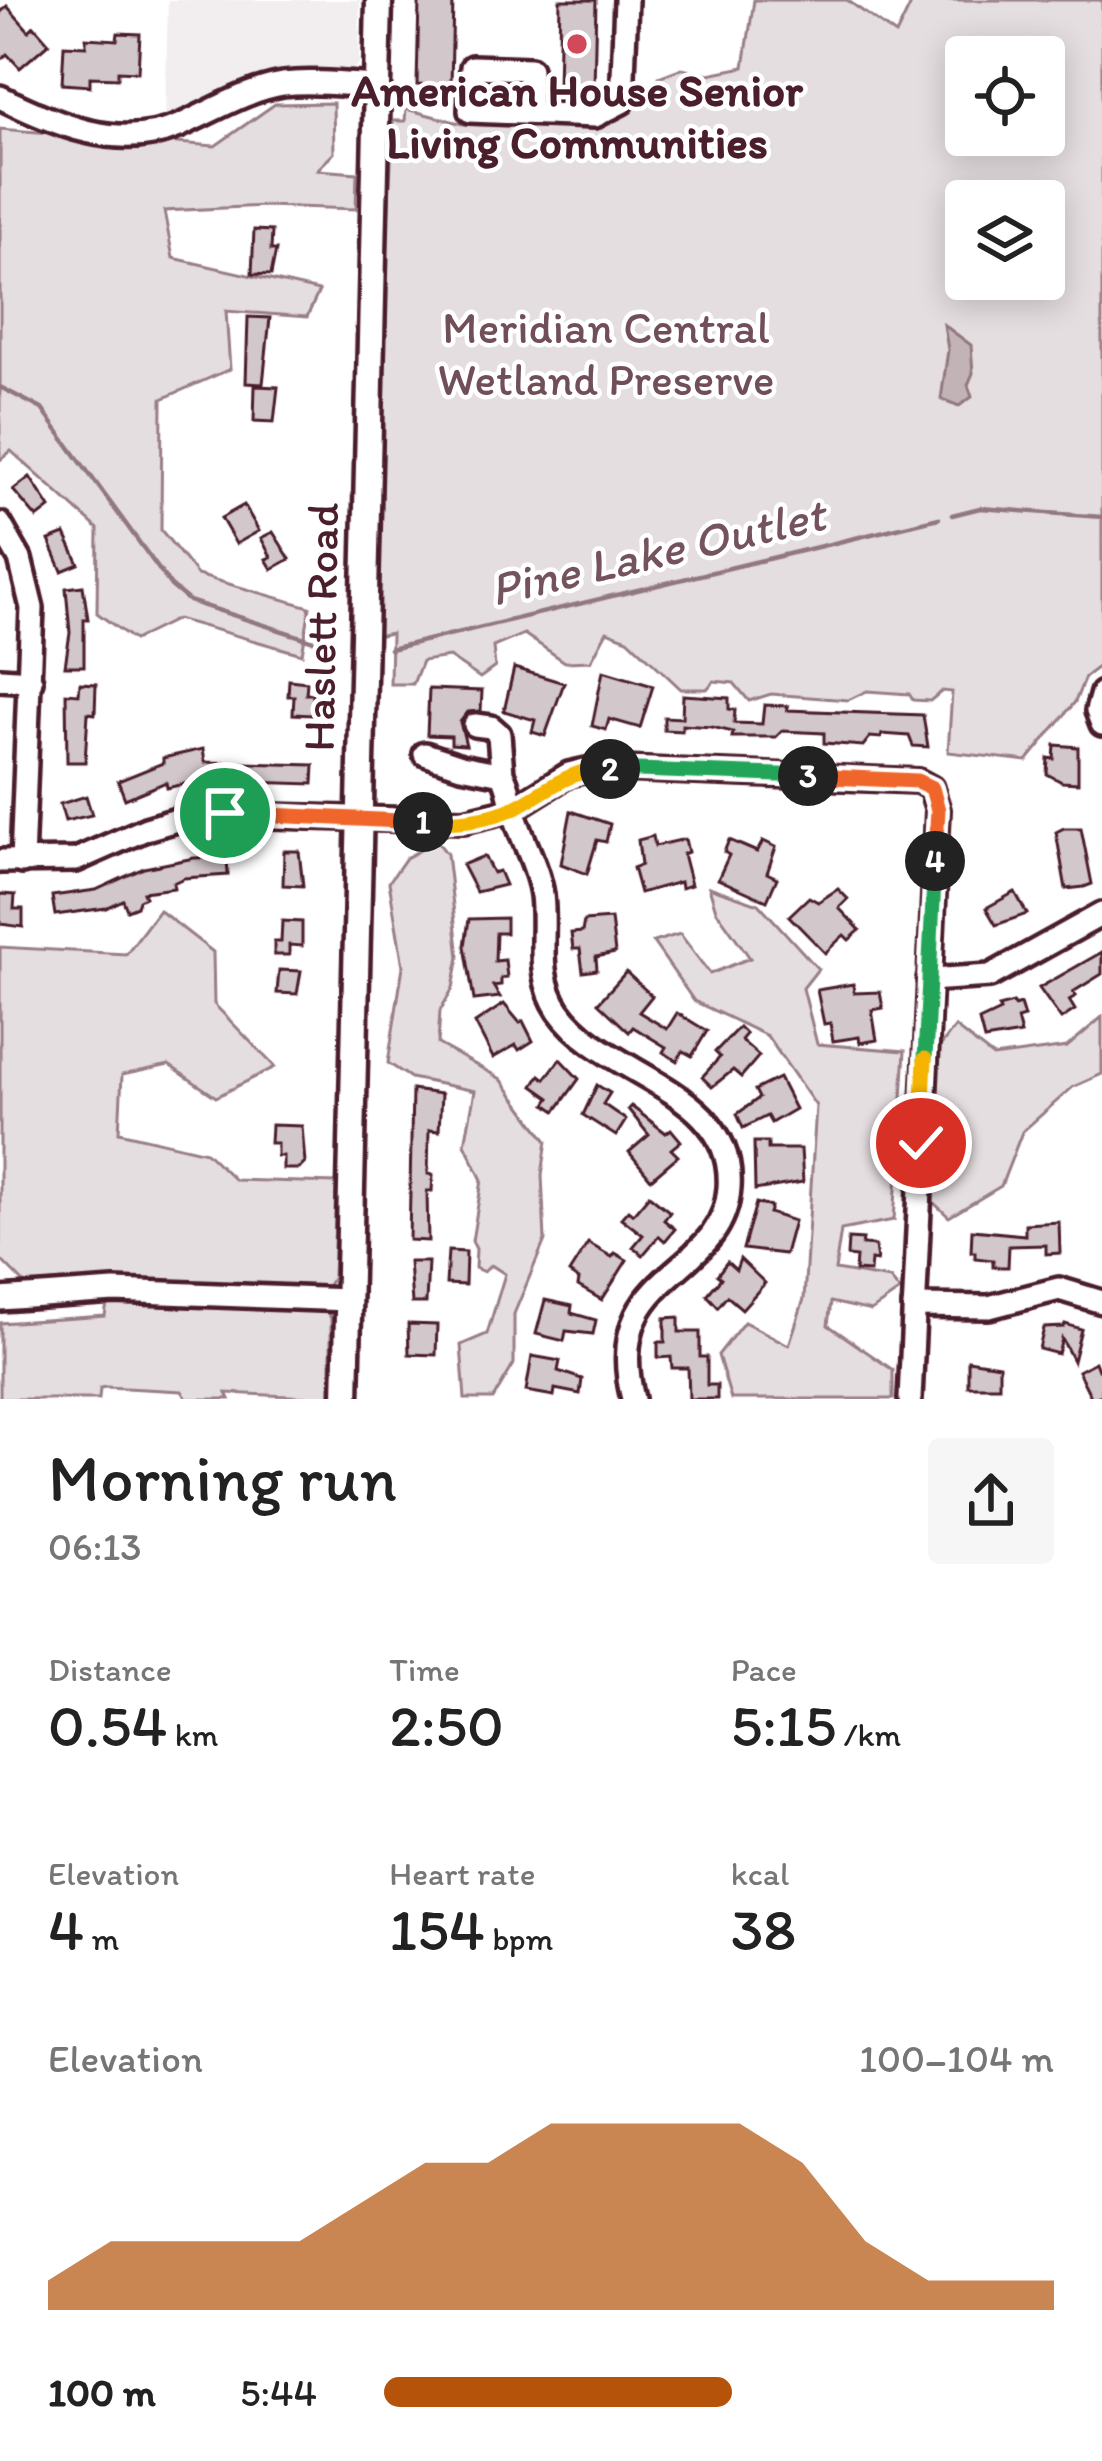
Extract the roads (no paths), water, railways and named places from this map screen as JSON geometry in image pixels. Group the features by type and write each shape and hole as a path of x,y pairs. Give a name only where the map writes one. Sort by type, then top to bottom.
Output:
{"main road":[{"name":"Haslett Road","path":"346,1399 379,0"}],"street":[{"path":"530,113 595,116 622,102 626,0"},
{"path":"0,97 68,128 126,136 172,129 238,98 284,84 377,86"},
{"path":"0,524 29,584 34,633 11,861 76,860 146,829 197,814 449,822 513,809 569,774 596,769 917,781 932,788 938,810 910,1399"},
{"path":"0,679 31,681"},
{"path":"1102,693 1097,711 1102,724"},
{"path":"475,724 499,734 502,774 540,887 542,963 553,1001 580,1034 703,1117 718,1136 729,1169 729,1193 717,1228 654,1288 634,1322 627,1361 633,1399"},
{"path":"425,754 502,774"},
{"path":"929,980 990,976 1102,914"},
{"path":"914,1306 989,1306 1059,1289 1102,1302"},
{"path":"0,1299 114,1291 348,1300"}],"waterway":[{"name":"Pine Lake Outlet","path":"0,387 42,409 171,586 189,601 333,647"},
{"name":"Pine Lake Outlet","path":"952,515 980,508 1102,517"},
{"name":"Pine Lake Outlet","path":"390,649 939,518"}],"place":[{"name":"American House Senior Living Communities","path":"577,44"}],"park label":[{"name":"Meridian Central Wetland Preserve","path":"606,353"}]}
